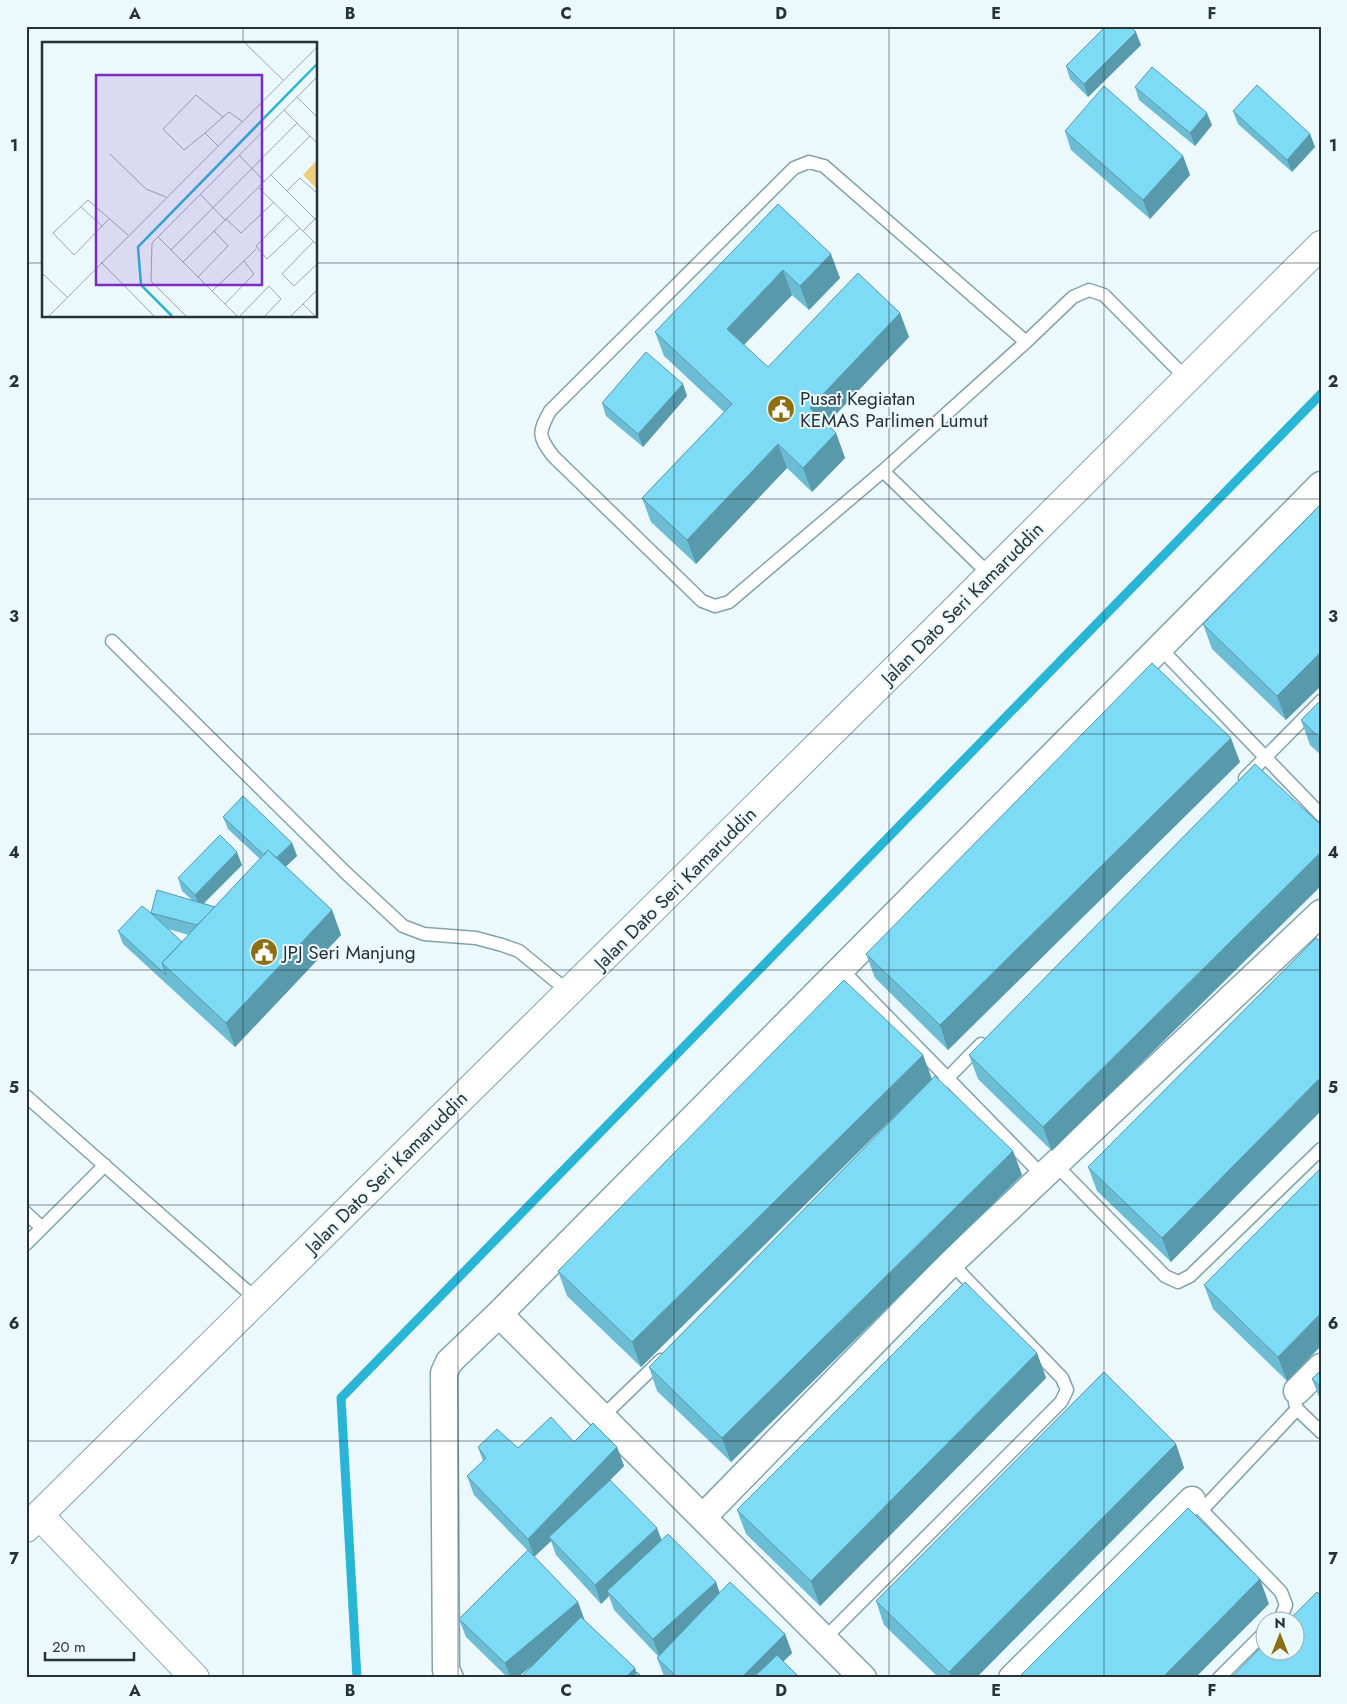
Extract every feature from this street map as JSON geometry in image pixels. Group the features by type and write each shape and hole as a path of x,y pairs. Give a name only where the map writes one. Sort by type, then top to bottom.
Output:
{"street":[{"name":"Jalan Dato Seri Kamaruddin","path":"33,1522 1321,245"},
{"path":"450,1678 446,1670 444,1373 449,1362 499,1314 1321,486"},
{"path":"702,1517 951,1264 1319,917"},
{"path":"499,1314 863,1678"},
{"path":"1297,1400 1321,1367"},
{"path":"1012,1678 1197,1505"},
{"path":"33,1522 195,1678"}],"lane":[{"path":"1026,342 824,166 809,162 794,168 550,411 542,426 542,441 553,456 702,601 715,606 729,602 883,471 1026,342 1073,297 1089,290 1104,295 1186,378"},
{"path":"883,471 990,575"},
{"path":"112,641 339,867 403,926 424,934 476,938 502,944 519,951 569,992"},
{"path":"1160,648 1321,815"},
{"path":"1238,785 1321,702"},
{"path":"841,969 948,1078 1165,1276 1178,1282 1190,1276 1321,1148"},
{"path":"920,1106 989,1036"},
{"path":"26,1096 257,1300"},
{"path":"26,1244 105,1165"},
{"path":"26,1213 42,1228"},
{"path":"824,1639 1062,1402 1067,1390 1062,1378 951,1264"},
{"path":"602,1417 673,1348"},
{"path":"1283,1612 1286,1605 1281,1592 1197,1505 1297,1400 1321,1432"},
{"path":"1219,1678 1254,1643"}],"building":[{"path":"1106,26 1130,26 1136,32 1084,84 1066,66"},
{"path":"1152,67 1207,113 1190,133 1135,87"},
{"path":"1257,85 1310,134 1287,160 1233,111"},
{"path":"1104,86 1183,156 1143,200 1065,131"},
{"name":"Pusat Kegiatan KEMAS Parlimen Lumut","path":"778,204 831,254 800,286 783,270 727,329 768,367 858,273 900,313 810,408 836,433 803,468 778,444 687,540 642,498 732,404 655,332"},
{"path":"646,352 683,384 638,434 602,403"},
{"path":"1321,504 1321,652 1277,696 1203,624"},
{"path":"1152,663 1231,738 940,1025 866,954"},
{"path":"1321,700 1321,739 1301,720"},
{"path":"1255,764 1321,825 1321,852 1043,1127 969,1055"},
{"path":"243,796 292,843 276,858 268,850 264,855 223,817"},
{"path":"220,835 237,852 195,895 178,878"},
{"name":"JPJ Seri Manjung","path":"268,850 332,910 226,1023 162,963"},
{"path":"157,890 215,907 197,925 151,913"},
{"path":"142,906 182,942 162,963 166,975 118,931"},
{"path":"1316,938 1321,942 1321,1077 1162,1238 1088,1167"},
{"path":"844,980 923,1055 632,1342 558,1271"},
{"path":"935,1076 1013,1151 722,1438 649,1367"},
{"path":"1321,1168 1321,1313 1278,1357 1204,1285"},
{"path":"965,1282 1037,1353 811,1581 737,1510"},
{"path":"1321,1370 1321,1387 1312,1379"},
{"path":"1104,1372 1176,1444 949,1672 876,1601"},
{"path":"551,1417 574,1442 593,1423 617,1447 528,1539 467,1476 486,1458 478,1447 497,1429 518,1448"},
{"path":"610,1480 657,1528 595,1585 549,1537"},
{"path":"1188,1508 1260,1579 1162,1678 1018,1678"},
{"path":"668,1534 716,1582 653,1639 607,1591"},
{"path":"528,1550 578,1602 505,1663 459,1619"},
{"path":"730,1582 785,1634 741,1678 678,1678 657,1658"},
{"path":"1317,1592 1321,1596 1321,1678 1231,1678 1254,1654 1254,1662 1304,1662 1304,1612 1297,1612"},
{"path":"581,1617 635,1668 625,1678 520,1678"},
{"path":"777,1655 800,1678 753,1678"},
{"path":"637,1672 643,1678 632,1678"}],"waterway":[{"path":"357,1678 341,1398 1321,394"}],"place":[{"name":"Pusat Kegiatan KEMAS Parlimen Lumut","path":"781,409"},
{"name":"JPJ Seri Manjung","path":"264,952"}]}
